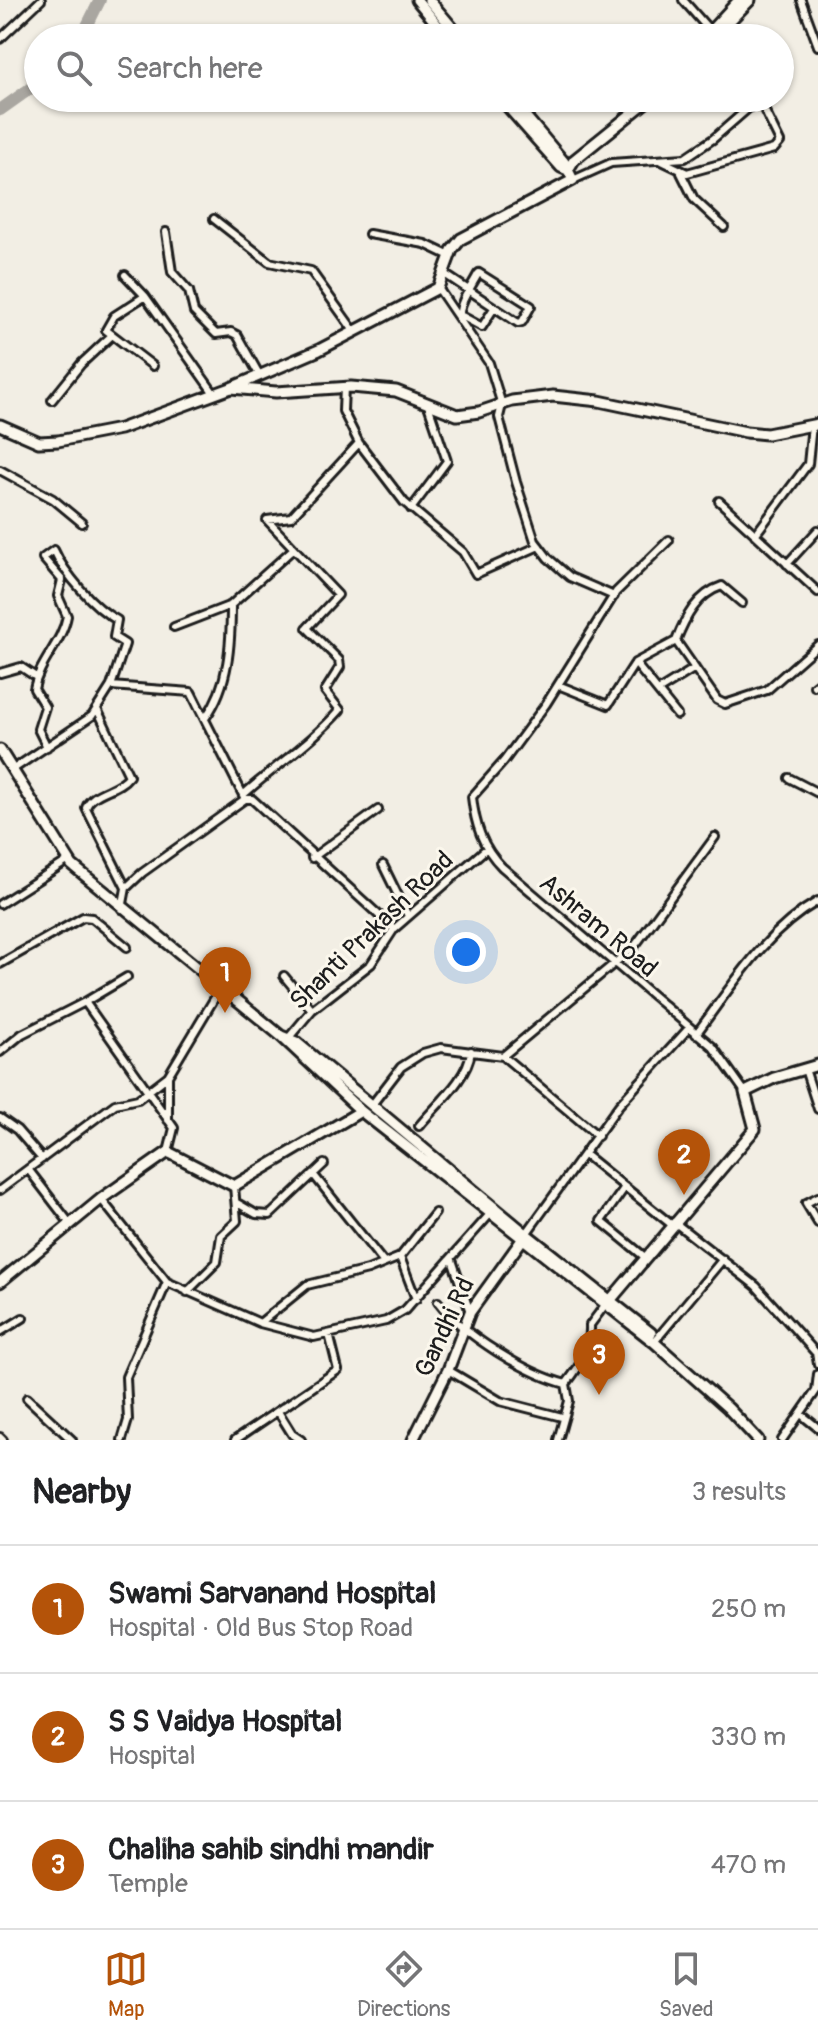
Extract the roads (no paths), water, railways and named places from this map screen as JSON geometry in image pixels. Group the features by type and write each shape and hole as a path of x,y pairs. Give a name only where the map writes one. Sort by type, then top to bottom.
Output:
{"street":[{"path":"0,39 41,0"},
{"path":"417,0 437,24"},
{"path":"429,0 449,24"},
{"path":"683,0 702,24"},
{"path":"801,0 818,46"},
{"path":"723,24 745,1"},
{"path":"809,26 818,22"},
{"path":"512,112 561,167 568,170"},
{"path":"521,112 573,180"},
{"path":"568,170 574,160 634,112"},
{"path":"0,425 39,442 68,440 153,418 260,376 438,288 450,256 461,239 476,229 611,163 661,161 693,154 742,112"},
{"path":"681,173 778,146 779,134 767,112"},
{"path":"661,161 681,173 694,199 724,227"},
{"path":"214,219 269,262 311,271 354,331"},
{"path":"166,232 169,265 189,291 194,312 216,334 231,332 237,335 260,376"},
{"path":"369,234 425,244 450,256"},
{"path":"443,273 468,293 494,308 520,323 531,306 481,273 468,293 460,306 460,315 479,327 483,326 494,308"},
{"path":"125,275 145,296 213,392"},
{"path":"438,288 484,352 502,405 499,417 516,482 539,546 570,577 614,596"},
{"path":"145,296 110,321 106,330 153,366"},
{"path":"52,400 81,364 111,336"},
{"path":"231,388 276,392 344,387 396,391 457,415 530,397 553,396 599,401 746,432 767,434 815,425 808,464 755,535"},
{"path":"344,387 343,411 359,443 411,509 463,552 478,575 539,546"},
{"path":"411,509 447,461 428,405"},
{"path":"126,888 154,863 244,797 276,765 293,757 340,710 325,691 340,667 339,660 307,628 338,595 292,550 270,525 269,518 282,521 291,517 359,443"},
{"path":"0,470 53,499 82,523"},
{"path":"719,501 818,592"},
{"path":"787,564 818,530"},
{"path":"487,848 475,821 472,797 504,761 558,685 614,596 669,540"},
{"path":"12,770 72,731 97,709 111,686 125,644 114,637 117,620 106,614 86,590 67,576 54,550 43,558 62,580 58,596 67,616 62,633 36,677 34,689 45,707 38,729 47,747"},
{"path":"174,627 231,605 292,550"},
{"path":"558,685 608,705 635,663 676,641 689,609 715,588 722,586 742,603"},
{"path":"206,717 221,697 231,640 231,605"},
{"path":"676,641 717,700 725,704 767,690 818,645"},
{"path":"635,663 677,715"},
{"path":"0,673 21,667 36,677"},
{"path":"658,691 695,668"},
{"path":"111,686 191,692 244,797 257,801 312,858 394,929"},
{"path":"97,709 129,776 122,785 91,799 86,808 126,888 122,909"},
{"path":"0,751 69,860 122,909 524,1237"},
{"path":"789,778 818,793"},
{"path":"312,858 378,810"},
{"path":"503,1056 634,947 715,837"},
{"name":"Shanti Prakash Road","path":"285,1039 312,1010 371,964 394,929 487,848"},
{"name":"Ashram Road","path":"487,848 511,876 612,963 671,1008 689,1028 713,1047 745,1092"},
{"path":"0,904 69,860"},
{"path":"383,865 408,916"},
{"path":"696,1034 767,942 793,917 818,901"},
{"path":"0,964 83,917 92,918 127,947"},
{"path":"284,976 312,1010"},
{"path":"0,1050 22,1034 127,977"},
{"path":"0,1190 115,1104 138,1099 168,1076 220,989"},
{"path":"0,1282 101,1199 168,1152 174,1128 85,1002"},
{"path":"524,1237 619,1105 689,1028"},
{"path":"234,1186 366,1108 401,1067 423,1053 441,1048 503,1056 598,1136"},
{"path":"419,1126 454,1084 470,1060 471,1051"},
{"path":"558,1440 569,1401 566,1384 585,1359 591,1343 590,1325 755,1129 745,1092 774,1078 818,1065"},
{"path":"805,1069 818,1109"},
{"path":"168,1076 168,1120"},
{"path":"366,1108 656,1340 761,1440"},
{"path":"0,1118 17,1130 42,1159"},
{"path":"168,1152 234,1186"},
{"path":"584,1154 723,1259 791,1322 816,1353 818,1364"},
{"path":"237,1203 256,1214 270,1215 324,1164"},
{"path":"28,1169 71,1225"},
{"path":"313,1174 384,1263"},
{"path":"187,1292 217,1262 221,1236 237,1221 234,1186"},
{"path":"625,1187 601,1223 646,1258"},
{"path":"818,1197 806,1203 818,1223"},
{"path":"101,1199 167,1282 260,1323 304,1336 329,1334 386,1321 416,1299 491,1213"},
{"path":"260,1323 307,1285 400,1257 435,1213"},
{"name":"Gandhi Rd","path":"413,1440 448,1370 470,1312 524,1237"},
{"path":"400,1257 416,1299"},
{"path":"656,1340 723,1259"},
{"path":"452,1260 470,1312"},
{"path":"123,1440 128,1420 126,1377 167,1282"},
{"path":"438,1302 463,1327 542,1378 566,1384"},
{"path":"0,1332 23,1318"},
{"path":"235,1440 279,1413 338,1370 329,1334"},
{"path":"448,1370 500,1401 562,1417"},
{"path":"782,1440 816,1391 818,1374"},
{"path":"27,1398 72,1440"},
{"path":"279,1413 290,1437 301,1440"},
{"path":"802,1415 818,1428"}],"waterway":[{"path":"88,24 100,0"},
{"path":"0,110 24,93"}],"place":[{"name":"Swami Sarvanand Hospital","path":"225,1013"},
{"name":"S S Vaidya Hospital","path":"684,1195"},
{"name":"Chaliha sahib sindhi mandir","path":"599,1395"}]}
